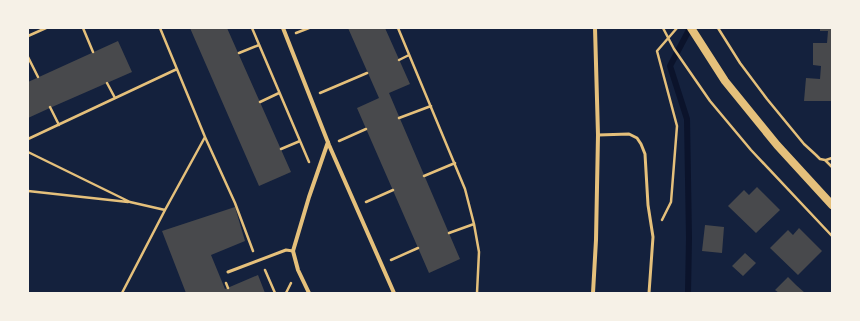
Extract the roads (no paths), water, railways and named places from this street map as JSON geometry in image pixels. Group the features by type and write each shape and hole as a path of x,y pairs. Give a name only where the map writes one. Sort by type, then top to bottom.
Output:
{"main road":[{"path":"691,28 725,81 777,145 831,201"}],"street":[{"path":"283,28 329,143 394,293"},
{"path":"593,293 596,240 598,135 595,28"},
{"path":"309,293 298,270 293,251 315,178 329,143"}],"lane":[{"path":"598,135 629,134 637,138 641,144 644,154 648,205 653,237 650,293"},
{"path":"228,272 286,250 293,251"}],"waterway":[{"path":"688,293 689,238 687,119 670,66 690,28"}]}
